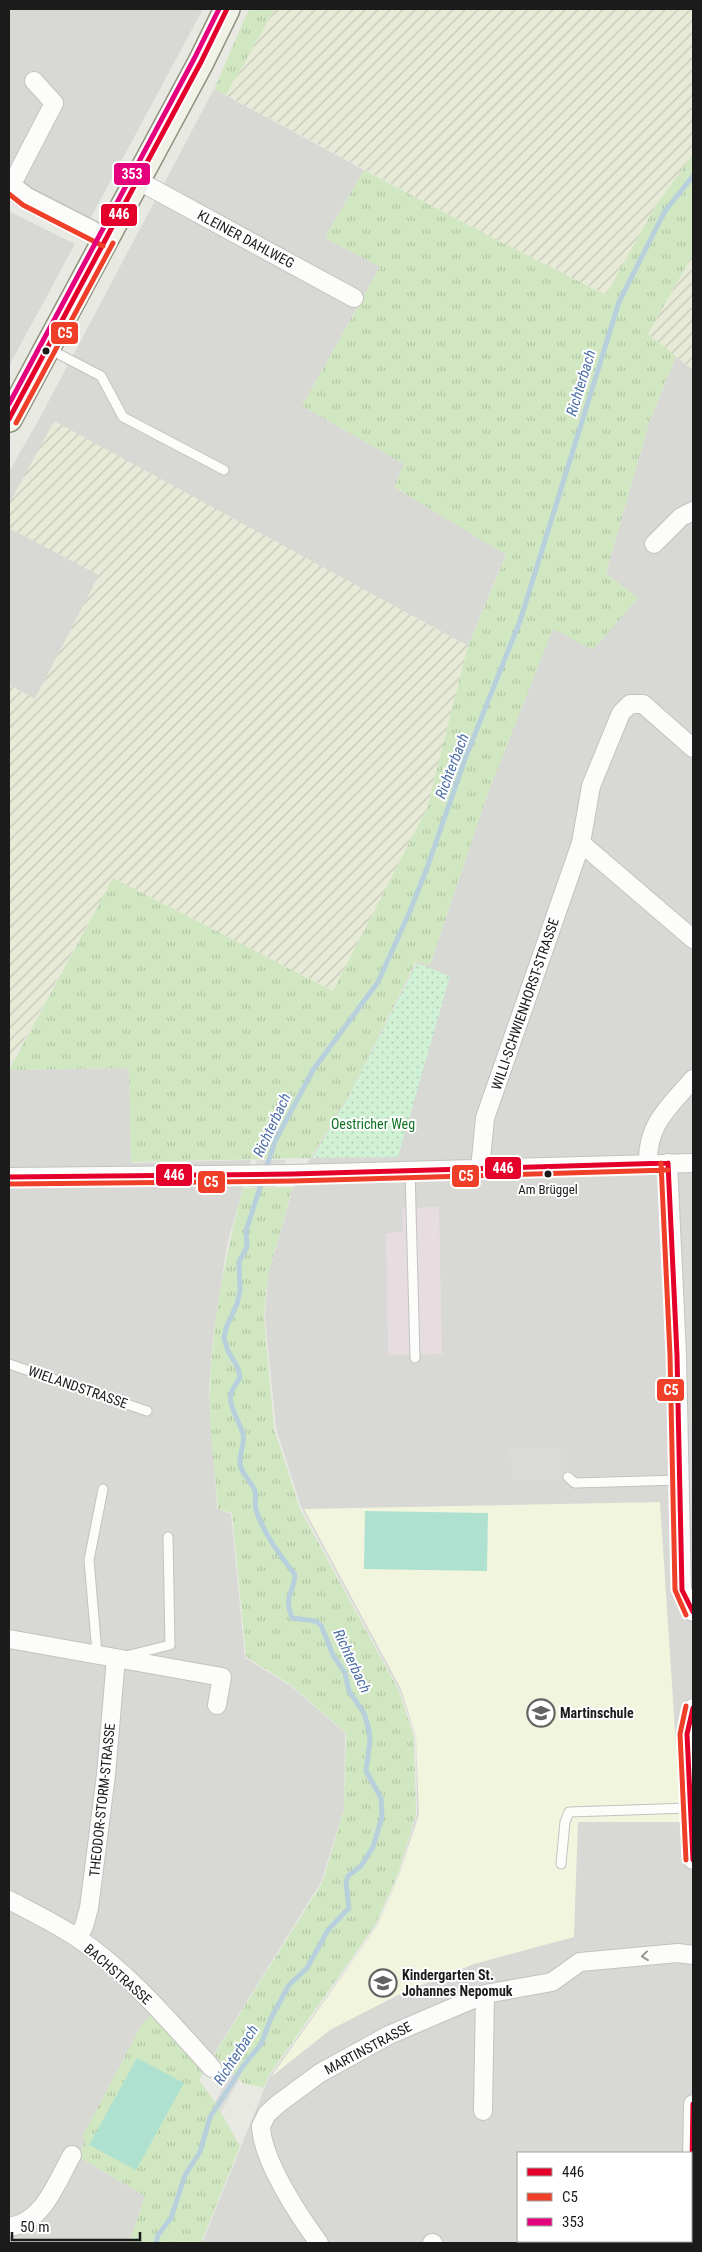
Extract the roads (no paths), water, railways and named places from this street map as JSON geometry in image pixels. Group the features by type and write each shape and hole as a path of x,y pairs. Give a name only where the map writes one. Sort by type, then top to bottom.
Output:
{"main road":[{"path":"9,419 227,9"}],"street":[{"path":"34,81 54,103 10,186 26,198 106,239"},
{"name":"KLEINER DAHLWEG","path":"137,180 354,298"},
{"path":"654,544 680,517 693,511"},
{"name":"WILLI-SCHWIENHORST-STRASSE","path":"480,1169 485,1118 581,843 591,786 621,713 630,704 643,704 693,748"},
{"path":"581,843 693,939"},
{"path":"648,1163 649,1142 658,1120 693,1079"},
{"path":"668,1162 684,1486 682,1590 693,1612"},
{"path":"9,1177 252,1174 480,1169 668,1162 693,1163"},
{"path":"9,1639 97,1653 222,1677 217,1705"},
{"name":"THEODOR-STORM-STRASSE","path":"78,1938 84,1926 89,1908 106,1776 116,1658"},
{"path":"693,1710 687,1734 693,1858"},
{"name":"BACHSTRASSE","path":"9,1900 78,1938 150,2001 212,2068"},
{"name":"MARTINSTRASSE","path":"319,2243 304,2221 267,2155 261,2134 263,2120 278,2104 320,2073 389,2035 485,1994 552,1982 580,1962 678,1953 693,1955"},
{"path":"482,2111 485,1994"},
{"path":"692,2152 693,2104"},
{"path":"11,2232 41,2210 72,2155"}],"lane":[{"path":"47,348 101,376 123,417 224,470"},
{"path":"410,1170 415,1358"},
{"name":"WIELANDSTRASSE","path":"9,1364 147,1411"},
{"path":"568,1477 575,1483 684,1486"},
{"path":"97,1653 89,1560 103,1489"},
{"path":"116,1658 170,1645 168,1537"},
{"path":"561,1864 565,1822 569,1812 690,1808"}],"waterway":[{"name":"Richterbach","path":"156,2243 158,2235 171,2218 185,2175 200,2152 210,2117 243,2066 261,2044 271,2018 289,1985 307,1968 328,1930 349,1908 346,1883 348,1876 361,1866 373,1847 382,1817 381,1798 366,1771 370,1740 364,1713 349,1691 345,1673 333,1655 321,1625 315,1621 292,1618 289,1599 295,1575 263,1527 256,1510 255,1491 240,1464 243,1434 231,1404 231,1394 240,1377 238,1368 228,1351 224,1339 226,1328 237,1304 240,1291 239,1262 247,1247 246,1231 275,1141 313,1070 378,982 410,911 465,759 520,621 619,302 665,211 693,176"}],"place":[{"name":"Am Brüggel","path":"548,1174"},
{"name":"Martinschule","path":"541,1713"},
{"name":"Kindergarten St. Johannes Nepomuk","path":"383,1983"}],"park label":[{"name":"Oestricher Weg","path":"373,1124"}]}
